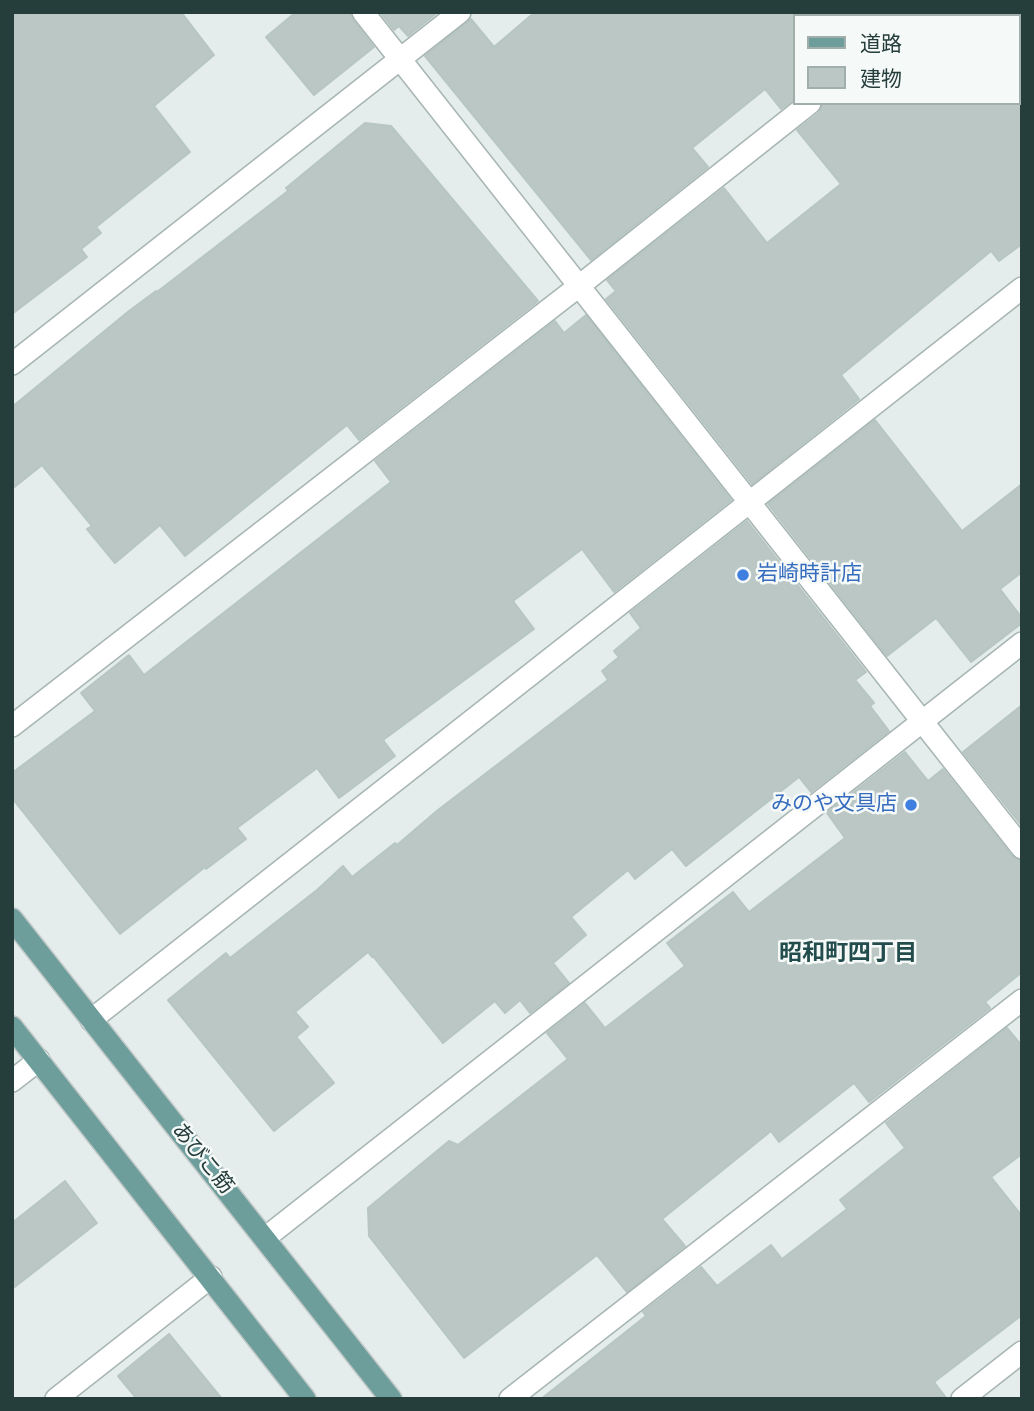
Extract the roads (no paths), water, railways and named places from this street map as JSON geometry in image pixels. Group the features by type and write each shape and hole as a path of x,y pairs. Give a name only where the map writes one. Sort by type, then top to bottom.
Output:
{"main road":[{"name":"あびこ筋","path":"12,919 391,1399"},
{"path":"12,1027 306,1399"}],"street":[{"path":"363,12 1022,848"},
{"path":"12,364 460,12"},
{"path":"12,726 807,105"},
{"path":"91,1020 1022,288"},
{"path":"265,1238 1022,643"},
{"path":"510,1399 1022,1000"},
{"path":"12,1081 39,1060"},
{"path":"56,1399 211,1277"},
{"path":"962,1399 1022,1352"}],"place":[{"name":"岩崎時計店","path":"743,575"},
{"name":"みのや文具店","path":"911,805"}],"district":[{"name":"昭和町四丁目","path":"848,954"}]}
